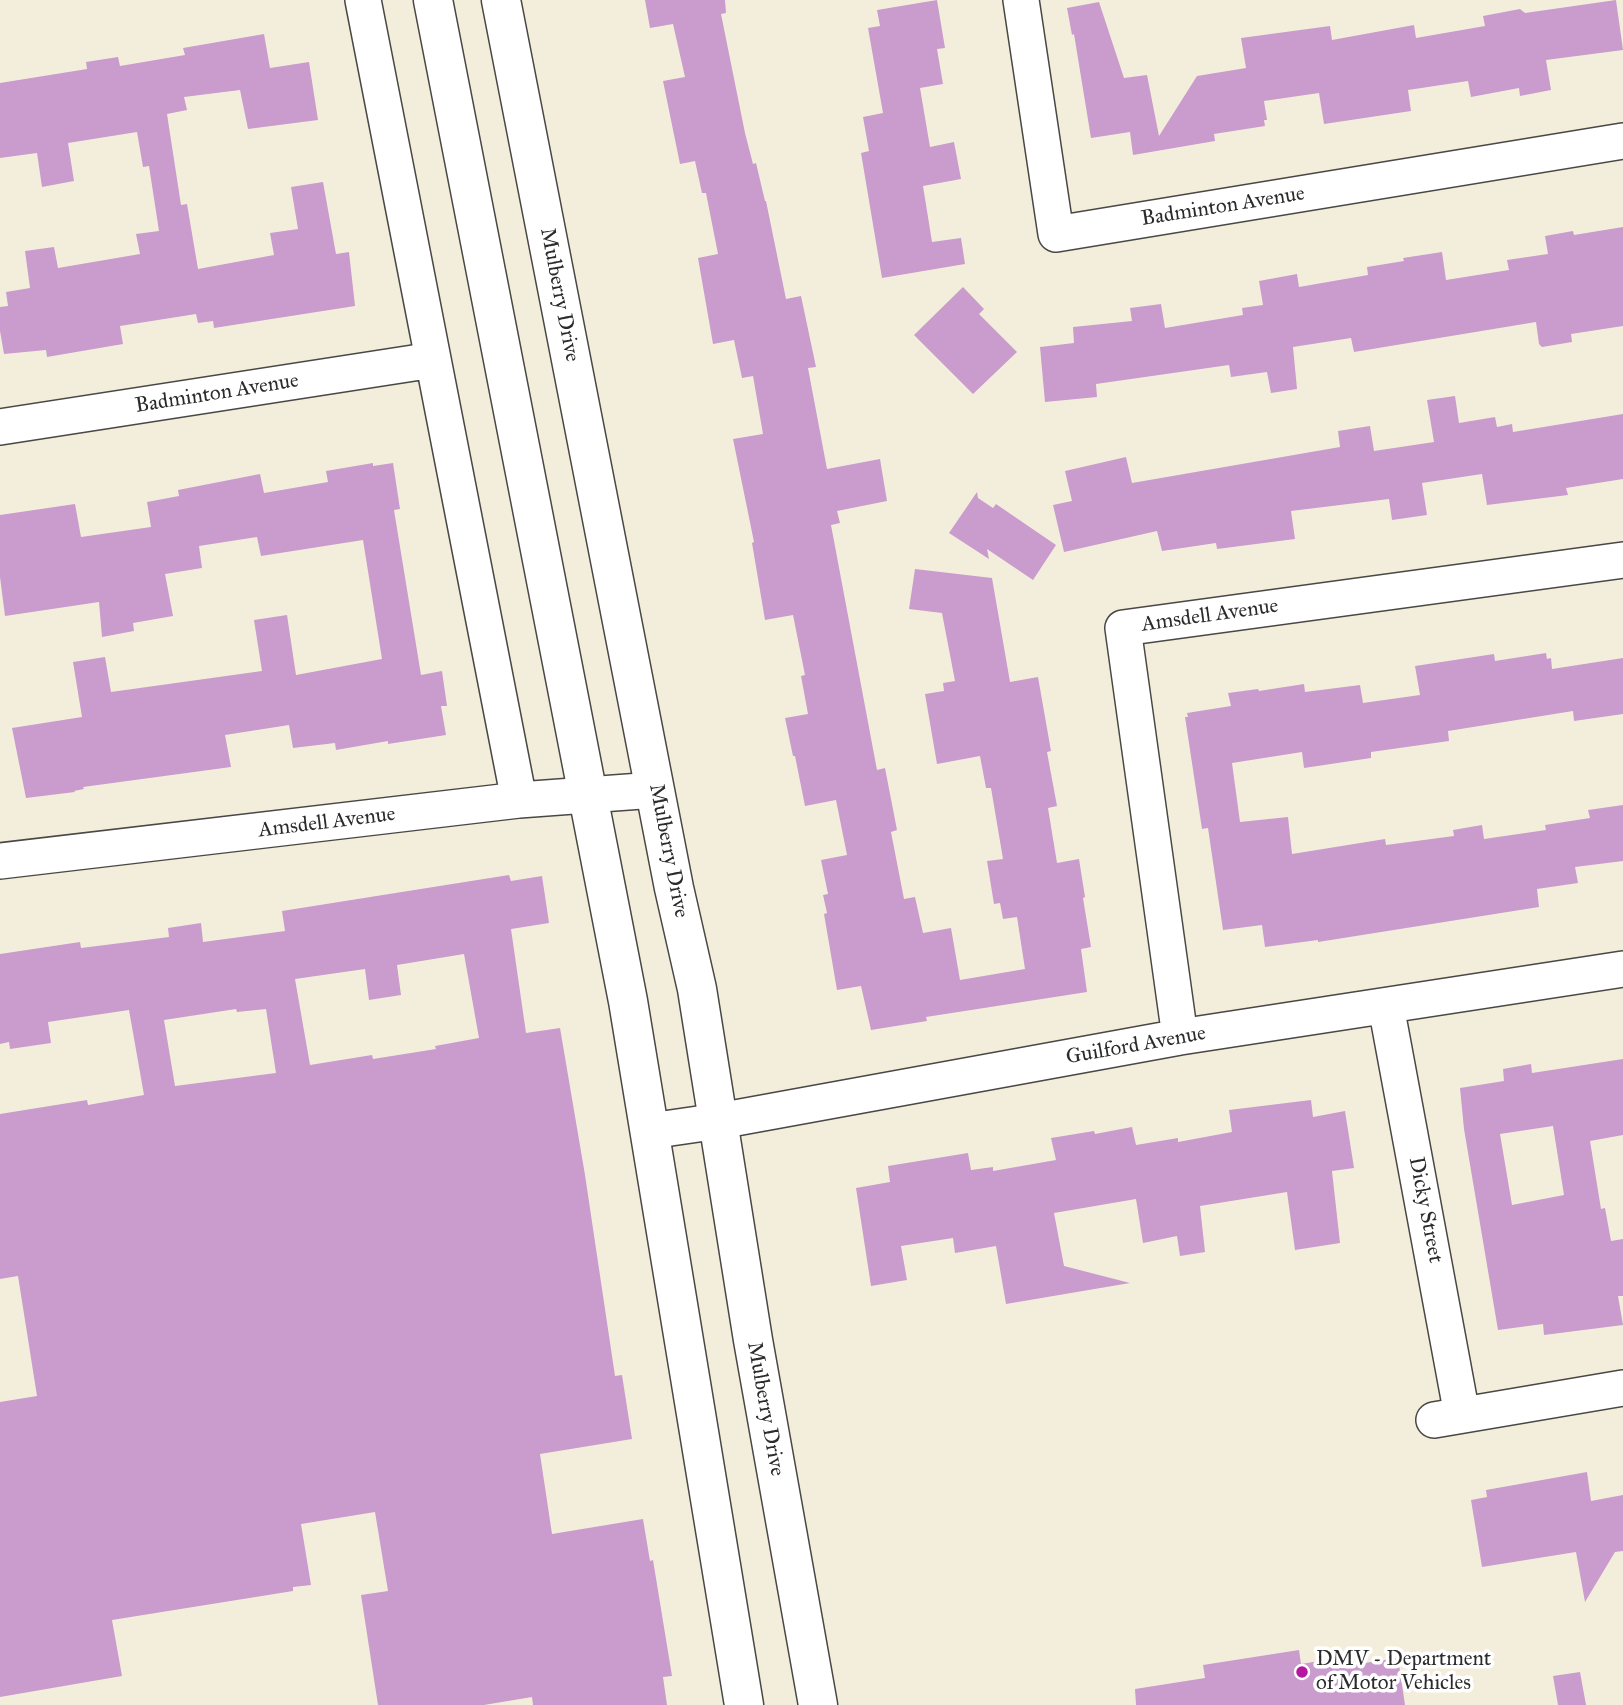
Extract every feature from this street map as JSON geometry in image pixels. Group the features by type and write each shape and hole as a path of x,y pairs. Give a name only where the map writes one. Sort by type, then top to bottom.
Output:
{"main road":[{"path":"433,0 628,1001 744,1705"},
{"name":"Mulberry Drive","path":"501,0 655,790 697,989 753,1340 818,1705"}],"street":[{"path":"363,0 519,800"},
{"name":"Badminton Avenue","path":"1021,0 1056,234 1623,141"},
{"name":"Badminton Avenue","path":"0,427 433,360"},
{"name":"Amsdell Avenue","path":"1180,1037 1123,628 1623,559"},
{"name":"Amsdell Avenue","path":"0,861 519,800 655,790"},
{"name":"Guilford Avenue","path":"650,1131 719,1121 1180,1037 1623,969"},
{"name":"Dicky Street","path":"1386,1006 1448,1417 1623,1388"}],"building":[{"path":"645,0 725,0 726,13 721,14 745,133 766,201 786,299 801,296 816,367 808,368 827,469 880,459 887,501 837,511 840,523 831,525 877,770 885,768 897,830 891,832 904,899 915,897 923,933 951,928 960,980 1025,969 1017,917 1003,919 1000,903 994,904 987,861 1003,859 991,788 986,788 980,756 937,764 925,694 944,691 943,683 955,681 942,613 909,609 915,569 992,578 1010,682 1038,677 1057,806 1048,808 1057,863 1079,859 1085,897 1083,898 1091,947 1081,949 1087,992 926,1017 927,1021 871,1030 861,986 837,990 824,914 827,913 823,895 828,894 821,860 847,855 836,800 805,806 793,756 785,718 808,714 801,676 805,675 793,615 765,620 752,543 754,542 733,439 763,434 753,376 742,378 734,340 713,344 698,258 718,254 706,193 702,193 695,161 680,164 663,81 685,77 673,24 650,28"},
{"path":"937,0 945,48 937,49 943,84 920,88 930,147 954,142 961,179 923,186 932,242 961,238 965,264 882,278 861,153 869,151 863,117 883,113 868,28 880,26 877,10"},
{"path":"1616,0 1623,50 1546,60 1551,90 1520,96 1519,88 1471,97 1468,81 1408,90 1411,111 1324,124 1319,93 1264,101 1267,120 1264,120 1265,126 1214,134 1215,141 1133,155 1130,132 1091,138 1074,34 1072,35 1067,8 1099,2 1124,78 1147,75 1159,136 1197,76 1246,68 1241,38 1330,26 1332,40 1414,25 1416,38 1485,26 1483,16 1520,9 1525,13"},
{"path":"264,34 270,68 309,62 318,120 248,129 240,90 184,97 187,110 167,114 181,205 187,204 198,269 274,255 270,233 298,229 291,187 323,182 336,254 349,252 355,306 214,328 213,321 198,323 196,314 120,326 123,344 47,357 46,350 4,354 0,307 8,306 6,292 30,288 25,251 54,247 58,268 140,254 136,234 159,231 149,166 143,167 137,132 68,143 74,181 42,187 37,153 0,158 0,83 87,69 86,62 118,57 120,66 185,55 183,48"},
{"path":"1623,227 1623,326 1571,334 1572,342 1542,347 1539,344 1536,322 1354,352 1351,338 1293,347 1297,389 1271,393 1267,372 1231,377 1229,365 1096,384 1097,397 1045,402 1040,347 1074,343 1073,327 1132,321 1130,308 1161,304 1165,328 1243,315 1242,308 1263,305 1259,281 1297,274 1299,287 1368,275 1367,267 1442,252 1446,280 1509,270 1507,260 1548,254 1545,236 1573,231 1574,235"},
{"path":"963,287 984,309 979,314 1017,352 973,394 914,335"},
{"path":"1455,396 1459,423 1495,417 1497,427 1512,424 1513,432 1623,414 1623,479 1566,488 1568,495 1487,505 1482,474 1422,483 1427,515 1392,520 1389,499 1291,511 1295,539 1217,549 1216,543 1162,551 1157,531 1064,552 1053,505 1072,501 1065,471 1126,457 1132,483 1340,447 1338,431 1370,426 1374,451 1434,442 1427,400"},
{"path":"373,463 373,466 393,463 400,509 394,510 421,675 442,671 447,706 441,706 446,735 336,750 335,743 293,748 289,725 225,735 231,767 83,787 84,789 75,792 26,798 12,728 82,717 73,662 105,657 111,692 262,671 254,620 287,615 296,675 382,659 363,540 261,556 257,537 199,546 202,568 165,574 173,616 133,623 134,631 102,637 99,602 5,616 0,577 0,515 75,504 81,537 151,527 147,502 179,496 178,490 260,474 264,493 328,482 326,471"},
{"path":"977,492 978,498 993,508 996,504 1056,545 1033,580 987,549 989,559 949,533"},
{"path":"1546,653 1547,659 1551,658 1552,669 1623,658 1623,714 1574,721 1573,711 1448,731 1449,741 1371,752 1371,758 1304,768 1302,752 1232,763 1240,822 1288,817 1292,854 1385,839 1386,845 1454,836 1453,830 1482,825 1484,839 1546,830 1545,825 1590,818 1588,810 1623,805 1623,861 1575,867 1578,883 1537,889 1539,907 1318,942 1265,947 1262,925 1223,930 1208,828 1202,829 1185,717 1188,717 1187,713 1231,706 1228,693 1304,684 1305,692 1360,685 1363,703 1420,695 1415,666 1494,654 1495,661"},
{"path":"509,875 511,881 542,876 549,923 511,929 526,1033 560,1028 615,1376 622,1375 632,1439 540,1454 552,1534 643,1519 650,1561 653,1560 672,1676 663,1677 667,1705 533,1705 532,1697 484,1705 378,1705 361,1595 388,1591 375,1512 301,1524 311,1585 293,1587 293,1591 112,1620 122,1676 0,1697 0,1402 37,1396 18,1276 0,1279 0,1114 87,1100 88,1105 144,1095 129,1010 48,1022 51,1043 10,1049 9,1042 0,1044 0,954 80,942 81,948 169,937 168,928 201,923 203,942 285,931 282,911","holes":["464,954 479,1038 435,1046 436,1049 373,1059 372,1055 310,1065 295,979 365,969 369,1000 401,995 397,965","236,1009 237,1012 266,1009 276,1073 175,1086 164,1020"]},
{"path":"1623,1059 1623,1135 1590,1141 1601,1209 1605,1208 1611,1241 1623,1239 1623,1296 1618,1296 1623,1325 1544,1335 1543,1324 1498,1330 1464,1129 1460,1088 1504,1081 1503,1069 1531,1064 1532,1073","holes":["1553,1126 1564,1195 1512,1205 1500,1134"]},
{"path":"1311,1100 1313,1117 1345,1111 1354,1168 1332,1171 1340,1243 1295,1250 1287,1192 1200,1206 1205,1252 1180,1256 1177,1236 1143,1243 1136,1199 1054,1213 1064,1266 1130,1283 1006,1304 996,1246 955,1253 953,1238 901,1246 907,1280 871,1286 856,1188 890,1182 888,1166 968,1153 971,1170 993,1167 993,1171 1056,1160 1051,1138 1132,1127 1136,1145 1178,1138 1178,1142 1232,1132 1229,1110"},
{"path":"1587,1472 1591,1501 1623,1495 1623,1551 1615,1552 1585,1602 1576,1552 1482,1567 1471,1500 1487,1497 1486,1490"},
{"name":"DMV - Department of Motor Vehicles","path":"1299,1650 1301,1664 1350,1656 1351,1665 1398,1658 1405,1705 1136,1705 1135,1689 1205,1678 1203,1665"},
{"path":"1580,1672 1586,1705 1558,1705 1553,1676"}],"place":[{"name":"DMV - Department of Motor Vehicles","path":"1302,1672"}]}
